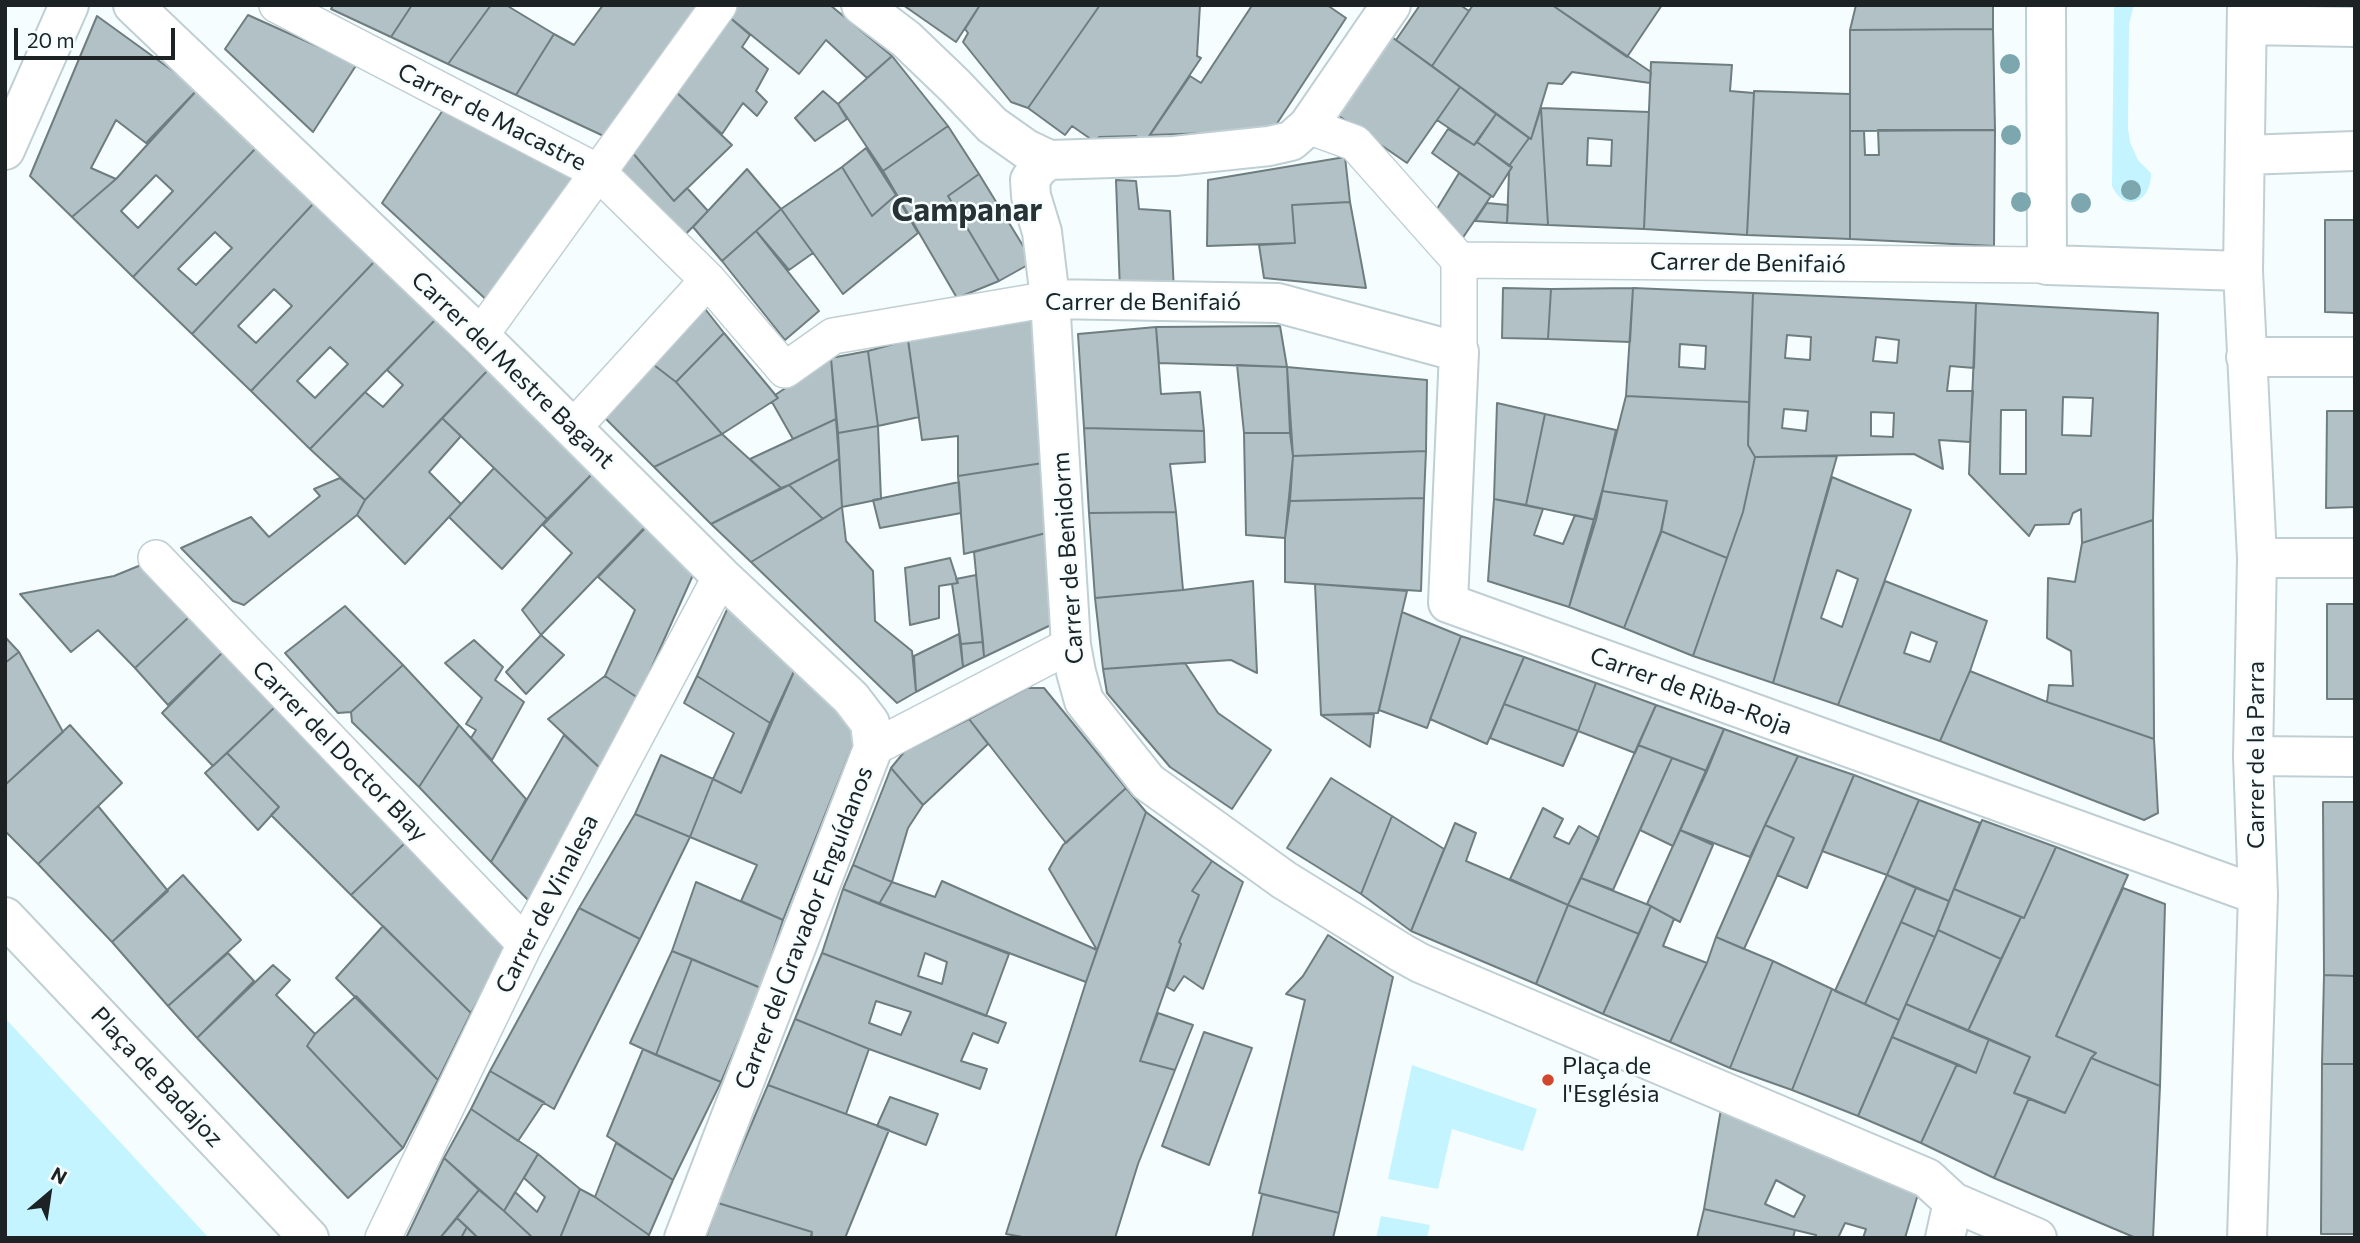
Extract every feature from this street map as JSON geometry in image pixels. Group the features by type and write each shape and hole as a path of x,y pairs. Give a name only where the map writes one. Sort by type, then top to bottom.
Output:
{"street":[{"path":"5,150 69,5"},
{"name":"Carrer del Mestre Bagant","path":"133,5 480,336 721,576 851,698 870,723 873,748"},
{"name":"Carrer de Macastre","path":"277,5 598,172 719,5"},
{"path":"861,5 906,39 992,125 1026,149 1049,160 1174,156 1269,146 1290,141 1308,126 1391,5"},
{"path":"2046,5 2047,265"},
{"path":"2247,15 2355,27"},
{"name":"Carrer de la Parra","path":"2246,1238 2258,894 2253,756 2257,558 2243,271 2247,15"},
{"path":"1308,126 1355,143 1459,260"},
{"path":"2245,155 2355,151"},
{"name":"Carrer de Benidorm","path":"1049,160 1038,168 1030,180 1031,196 1042,232 1050,299 1071,645 1084,701 1148,782 1284,880 1420,963 1927,1178 1949,1220"},
{"path":"480,336 598,172"},
{"name":"Carrer de Benifaió","path":"598,172 708,279 785,370 833,335 1050,299 1278,303 1459,352"},
{"name":"Carrer de Benifaió","path":"1459,260 2047,265 2243,271"},
{"name":"Carrer de Riba-Roja","path":"1459,260 1459,352 1448,603 2258,894"},
{"path":"573,428 708,279"},
{"path":"2246,357 2355,357"},
{"name":"Carrer del Doctor Blay","path":"156,558 525,944"},
{"path":"2257,558 2355,558"},
{"name":"Carrer de Vinalesa","path":"383,1238 525,944 721,576"},
{"name":"Carrer del Gravador Enguídanos","path":"684,1238 873,748 1071,645"},
{"path":"2253,756 2355,757"},
{"name":"Plaça de Badajoz","path":"5,916 309,1238"},
{"path":"1949,1220 2038,1238"}],"shaded area":[{"path":"2114,5 2134,5 2129,24 2128,129 2138,160 2151,173 2150,183 2143,197 2130,202 2117,195 2112,186"},
{"path":"5,1018 209,1238 5,1238"},
{"path":"1412,1065 1537,1109 1523,1151 1452,1129 1438,1189 1388,1179"},
{"path":"1381,1216 1430,1225 1427,1238 1376,1238"}],"building":[{"path":"333,5 412,5 391,37 331,9"},
{"path":"412,5 491,5 448,64 391,37"},
{"path":"491,5 506,5 554,34 516,95 448,64"},
{"path":"603,5 705,5 610,139 516,95 554,34 574,45"},
{"path":"736,5 830,5 892,56 867,78 826,40 799,74 728,16"},
{"path":"903,5 980,5 956,42"},
{"path":"980,5 1100,5 1028,108 1011,102 963,42 968,33 965,29"},
{"path":"1100,5 1200,5 1197,56 1201,58 1145,142 1136,136 1099,137 1095,142 1072,126 1065,135 1028,108"},
{"path":"1248,5 1327,5 1346,18 1272,131 1150,135 1190,76 1201,83 1251,7"},
{"path":"1420,5 1460,5 1469,11 1432,66 1396,40"},
{"path":"1473,5 1552,5 1651,72 1650,83 1572,72 1562,84 1548,83 1531,139 1432,66"},
{"path":"1552,5 1662,5 1627,57"},
{"path":"1856,5 1993,5 1993,29 1850,30"},
{"path":"248,15 357,64 313,132 225,49"},
{"path":"97,16 198,89 146,143 116,120 91,168 116,179 72,217 30,176"},
{"path":"728,16 750,35 742,47 768,69 756,91 767,102 757,116 743,103 722,134 675,91"},
{"path":"1993,29 1995,130 1850,131 1850,30"},
{"path":"1389,35 1460,87 1407,163 1336,114"},
{"path":"892,56 948,126 883,171 838,104"},
{"path":"1651,62 1732,65 1730,91 1754,93 1747,235 1644,229"},
{"path":"1460,87 1496,114 1474,145 1437,120"},
{"path":"198,89 256,148 133,277 72,217 116,179","holes":["156,175 173,191 138,228 121,211"]},
{"path":"675,91 732,145 674,201 631,151"},
{"path":"823,91 838,104 847,119 815,141 795,118"},
{"path":"1754,91 1850,94 1850,239 1747,235"},
{"path":"1541,108 1649,112 1644,229 1548,225","holes":["1588,138 1612,140 1611,166 1587,165"]},
{"path":"1541,108 1548,225 1507,223 1509,172 1512,167 1509,166 1529,138 1531,139"},
{"path":"443,110 578,178 492,305 382,203"},
{"path":"1496,114 1529,138 1509,166 1477,142"},
{"path":"948,126 979,174 948,196 999,281 957,298 883,171"},
{"path":"1448,129 1474,145 1477,142 1512,167 1493,197 1432,153"},
{"path":"1878,130 1995,130 1994,246 1850,239 1850,131 1864,131 1865,155 1879,155"},
{"path":"256,148 313,204 192,334 133,277","holes":["215,232 232,248 196,285 178,269"]},
{"path":"866,148 896,195 872,216 842,167"},
{"path":"631,151 674,201 687,188 708,211 680,240 613,172"},
{"path":"1345,157 1350,202 1292,205 1295,243 1207,246 1208,180"},
{"path":"842,167 872,216 896,195 918,233 843,294 781,209"},
{"path":"747,169 781,209 722,261 693,227"},
{"path":"1459,173 1491,196 1462,239 1437,209"},
{"path":"979,174 1033,262 999,281 948,196"},
{"path":"1116,180 1136,181 1139,209 1170,211 1174,291 1120,291"},
{"path":"1350,202 1366,288 1264,278 1259,245 1295,243 1292,205"},
{"path":"1487,203 1508,205 1507,223 1475,221"},
{"path":"313,204 374,262 251,391 192,334","holes":["274,289 292,306 256,343 238,326"]},
{"path":"781,209 813,253 789,270 756,231"},
{"path":"2325,220 2355,220 2355,313 2325,312"},
{"path":"756,231 819,311 785,340 722,261"},
{"path":"374,262 435,320 310,449 251,391","holes":["330,347 348,364 315,398 297,381"]},
{"path":"1503,288 1551,289 1548,339 1502,338"},
{"path":"1633,288 1753,293 1749,402 1626,396","holes":["1680,344 1706,346 1705,369 1679,367"]},
{"path":"1633,288 1630,342 1548,339 1551,289"},
{"path":"1753,293 1976,303 1974,368 1950,366 1947,391 1973,391 1970,442 1939,440 1943,469 1914,454 1755,457 1748,445","holes":["1787,335 1811,337 1810,360 1785,358","1876,337 1899,340 1897,363 1873,361","1784,409 1808,411 1806,431 1782,428","1871,412 1894,413 1893,437 1871,436"]},
{"path":"1976,303 2158,313 2153,520 2082,543 2081,509 2073,513 2069,524 2035,525 2029,536 1969,474","holes":["2063,397 2093,398 2091,436 2062,435","2001,410 2026,410 2026,474 2000,474"]},
{"path":"702,305 724,333 676,382 650,362"},
{"path":"1033,315 1043,463 958,476 958,436 922,440 908,340"},
{"path":"435,320 487,371 365,500 310,449 365,392 383,407 403,385 387,370"},
{"path":"1280,326 1287,367 1159,363 1156,327"},
{"path":"1156,327 1161,394 1200,392 1204,431 1084,428 1078,334"},
{"path":"724,333 778,398 722,434 676,382"},
{"path":"908,340 919,417 878,426 868,351"},
{"path":"868,351 878,426 838,433 831,358"},
{"path":"831,358 836,419 793,439 772,402 778,398 775,395"},
{"path":"650,362 676,382 722,434 654,467 600,413"},
{"path":"1237,365 1287,367 1290,433 1244,433"},
{"path":"1287,367 1427,380 1426,451 1293,456"},
{"path":"487,371 595,471 547,519 442,418"},
{"path":"1626,396 1749,402 1748,445 1755,457 1743,512 1727,558 1661,531 1667,501 1602,491"},
{"path":"1497,403 1545,414 1526,505 1494,499"},
{"path":"2327,411 2355,411 2355,507 2326,508"},
{"path":"1545,414 1616,430 1596,520 1526,505"},
{"path":"442,418 461,436 429,472 461,504 405,564 357,515 365,500"},
{"path":"836,419 839,459 789,485 781,488 750,459"},
{"path":"878,426 881,499 842,507 838,433"},
{"path":"1084,428 1204,431 1205,462 1170,464 1176,512 1089,513"},
{"path":"1244,433 1290,433 1293,456 1285,538 1246,535"},
{"path":"722,434 781,488 711,524 654,467"},
{"path":"1426,451 1424,498 1290,501 1293,456"},
{"path":"1837,456 1773,683 1693,656 1743,512 1755,457"},
{"path":"839,459 842,507 823,519 789,485"},
{"path":"1043,463 1046,533 964,554 958,476"},
{"path":"494,468 547,519 502,569 449,517"},
{"path":"595,471 649,523 541,635 522,610 572,553 543,525"},
{"path":"1832,477 1911,510 1838,705 1773,683","holes":["1837,570 1858,579 1842,627 1821,618"]},
{"path":"340,478 365,500 357,515 244,605 233,601 181,548 251,517 269,537 320,496 314,489"},
{"path":"959,482 961,513 880,528 873,500"},
{"path":"789,485 823,519 751,562 711,524"},
{"path":"1602,491 1667,501 1661,533 1624,628 1569,607"},
{"path":"1424,498 1421,591 1285,582 1285,538 1290,501"},
{"path":"1494,499 1543,509 1534,535 1563,544 1575,515 1596,520 1569,607 1488,581"},
{"path":"842,507 846,541 873,571 875,621 912,651 916,692 897,703 751,562"},
{"path":"1176,512 1183,590 1095,598 1089,513"},
{"path":"2153,520 2154,739 2047,702 2049,685 2073,686 2071,651 2047,638 2048,578 2075,582 2082,543"},
{"path":"652,521 697,566 638,698 605,676 635,610 598,577"},
{"path":"1661,531 1727,558 1693,656 1624,628"},
{"path":"1046,533 1055,623 984,657 974,552"},
{"path":"950,558 958,583 939,586 939,618 910,625 905,568"},
{"path":"141,565 190,616 135,668 98,630 71,652 20,594 114,576"},
{"path":"976,575 983,642 961,644 952,584 958,583 956,579"},
{"path":"1253,581 1257,673 1231,660 1103,669 1095,598"},
{"path":"1885,581 1987,621 1970,671 1940,741 1838,705","holes":["1911,632 1937,642 1930,662 1904,653"]},
{"path":"1315,584 1407,591 1378,713 1321,715"},
{"path":"730,603 796,667 770,723 697,676"},
{"path":"2327,604 2355,604 2355,699 2327,699"},
{"path":"345,606 403,665 351,712 338,713 285,653"},
{"path":"1402,612 1461,636 1427,728 1379,710"},
{"path":"190,616 223,652 168,705 135,668"},
{"path":"959,634 963,667 916,692 914,656"},
{"path":"541,635 564,655 526,694 506,672"},
{"path":"1461,636 1524,657 1487,744 1430,719"},
{"path":"5,637 19,652 5,663"},
{"path":"474,640 503,667 495,680 524,702 492,760 471,738 476,730 466,724 482,698 445,663"},
{"path":"983,642 984,657 963,667 961,644"},
{"path":"19,652 63,732 5,785 5,663"},
{"path":"223,652 276,706 213,766 162,713"},
{"path":"1524,657 1596,683 1578,731 1504,704"},
{"path":"1185,663 1218,713 1271,750 1232,809 1170,767 1107,693 1103,669"},
{"path":"403,665 459,725 419,787 352,722 351,712"},
{"path":"796,667 860,727 783,920 741,901 757,865 690,837 713,779 741,793"},
{"path":"1970,671 2047,702 2154,739 2158,813 2144,820 1940,741"},
{"path":"605,676 638,698 601,769 548,719"},
{"path":"697,676 770,723 741,793 713,779 734,733 684,703"},
{"path":"1596,683 1656,705 1635,753 1578,731"},
{"path":"1027,688 1044,688 1126,788 1066,843 969,719"},
{"path":"1504,704 1578,731 1563,766 1490,738"},
{"path":"1656,705 1724,729 1707,771 1638,745"},
{"path":"276,706 407,841 351,895 271,815 279,807 227,753"},
{"path":"1374,714 1370,747 1321,715"},
{"path":"969,719 988,744 923,805 891,768 905,751"},
{"path":"70,725 122,783 38,864 5,831 5,785"},
{"path":"459,725 526,799 491,862 419,787"},
{"path":"1724,729 1798,756 1750,857 1680,830"},
{"path":"564,735 601,769 530,902 491,862"},
{"path":"1638,745 1672,758 1613,890 1581,878"},
{"path":"227,753 279,807 258,830 205,773"},
{"path":"661,755 713,779 690,837 635,814"},
{"path":"1798,756 1854,775 1807,888 1777,875 1794,838 1765,825"},
{"path":"1672,758 1707,771 1673,846 1640,830"},
{"path":"891,768 923,805 908,828 892,882 853,865"},
{"path":"1854,775 1919,800 1887,875 1822,851"},
{"path":"1331,778 1392,816 1361,894 1287,848"},
{"path":"1126,788 1146,812 1097,950 1049,869 1063,845"},
{"path":"1919,800 1980,823 1949,901 1887,875"},
{"path":"2323,802 2355,802 2355,976 2324,975"},
{"path":"98,806 168,891 112,942 38,864"},
{"path":"1543,808 1563,819 1554,837 1569,844 1579,826 1599,838 1568,905 1510,879"},
{"path":"1146,812 1212,861 1192,891 1199,895 1179,942 1181,944 1140,1061 1175,1070 1138,1164 1115,1238 1028,1238 1006,1234 1086,982"},
{"path":"635,814 690,837 640,939 579,908"},
{"path":"1392,816 1444,849 1411,931 1361,894"},
{"path":"1982,820 2056,847 2024,918 1954,889"},
{"path":"1455,823 1476,833 1466,861 1568,905 1536,984 1411,931"},
{"path":"1765,825 1794,838 1744,949 1716,937"},
{"path":"1680,830 1713,845 1680,922 1647,904"},
{"path":"407,841 508,947 471,1013 351,895"},
{"path":"2056,847 2128,875 2056,1036 2096,1053 2091,1058 2065,1113 2014,1093 2030,1057 1968,1031"},
{"path":"1212,861 1243,882 1203,989 1184,976 1174,991 1167,987 1181,944 1179,942 1199,895 1192,891"},
{"path":"853,865 892,882 879,904 843,889"},
{"path":"183,875 241,940 168,1006 112,942"},
{"path":"1887,875 1916,888 1865,1004 1835,991"},
{"path":"1581,878 1651,906 1639,934 1568,905"},
{"path":"942,881 1097,950 1086,982 879,904 892,882 935,897"},
{"path":"696,882 783,920 761,988 672,951"},
{"path":"1916,888 1949,901 1935,937 1901,922"},
{"path":"2123,888 2165,904 2160,1086 2091,1058 2096,1053 2056,1036"},
{"path":"843,889 1009,954 986,1016 822,953","holes":["925,953 947,962 942,984 918,976"]},
{"path":"1954,889 2021,917 2001,959 1938,930"},
{"path":"1568,905 1639,934 1603,1014 1536,984"},
{"path":"1651,906 1674,919 1663,946 1707,963 1670,1042 1603,1014"},
{"path":"579,908 640,939 554,1109 490,1071"},
{"path":"1901,922 1935,937 1899,1020 1865,1004"},
{"path":"383,926 471,1013 438,1080 336,978"},
{"path":"1938,930 2001,959 1968,1031 1906,1004"},
{"path":"1328,935 1393,977 1339,1213 1259,1193 1305,1000 1286,994 1303,976"},
{"path":"1716,937 1773,961 1730,1068 1670,1042 1707,963"},
{"path":"672,951 692,959 656,1055 630,1043"},
{"path":"228,953 254,981 197,1038 168,1006"},
{"path":"822,953 1006,1023 998,1043 973,1033 961,1061 987,1069 980,1089 795,1019","holes":["876,1001 911,1012 901,1035 869,1023"]},
{"path":"692,959 761,988 721,1082 656,1055"},
{"path":"1773,961 1832,989 1792,1090 1730,1068"},
{"path":"273,965 290,980 276,995 315,1034 307,1046 403,1148 348,1198 197,1038"},
{"path":"2324,975 2355,976 2355,1064 2322,1064"},
{"path":"1832,989 1899,1020 1858,1116 1792,1090"},
{"path":"356,996 438,1080 403,1148 307,1046 315,1034"},
{"path":"1906,1004 1989,1039 1976,1073 1892,1037"},
{"path":"1158,1013 1193,1025 1175,1070 1140,1061"},
{"path":"795,1019 869,1049 846,1114 768,1085"},
{"path":"1204,1032 1252,1048 1209,1165 1162,1146"},
{"path":"1892,1037 1957,1064 1921,1143 1858,1116"},
{"path":"1989,1039 2030,1057 2014,1093 2029,1098 1994,1178 1921,1143 1957,1064 1976,1073"},
{"path":"643,1049 721,1082 673,1180 607,1136"},
{"path":"2091,1058 2160,1086 2153,1238 2136,1238 1994,1178 2029,1098 2065,1113"},
{"path":"2322,1064 2355,1064 2355,1234 2321,1234"},
{"path":"490,1071 544,1102 518,1141 471,1109"},
{"path":"768,1085 889,1130 845,1238 816,1238 811,1236 812,1232 718,1203"},
{"path":"890,1097 938,1114 926,1145 877,1126"},
{"path":"471,1109 538,1154 504,1211 444,1158"},
{"path":"1721,1109 1918,1194 1905,1238 1863,1238 1866,1229 1845,1223 1838,1238 1816,1238 1816,1235 1704,1209","holes":["1776,1180 1805,1196 1794,1217 1765,1204"]},
{"path":"616,1143 673,1180 649,1235 595,1197"},
{"path":"538,1154 580,1189 560,1238 533,1238 504,1211 515,1192 537,1212 545,1197 524,1178"},
{"path":"444,1158 479,1190 440,1238 409,1238 407,1236"},
{"path":"580,1189 649,1235 648,1238 560,1238"},
{"path":"479,1190 533,1238 478,1238 457,1218"},
{"path":"1262,1194 1339,1213 1333,1238 1252,1238"},
{"path":"718,1203 812,1232 811,1238 706,1238"},
{"path":"1704,1209 1795,1230 1793,1238 1697,1238"},
{"path":"457,1218 467,1227 461,1238 440,1238"},
{"path":"467,1227 478,1238 461,1238"}],"place":[{"name":"Plaça de l'Església","path":"1548,1080"}],"district":[{"name":"Campanar","path":"967,210"}]}
